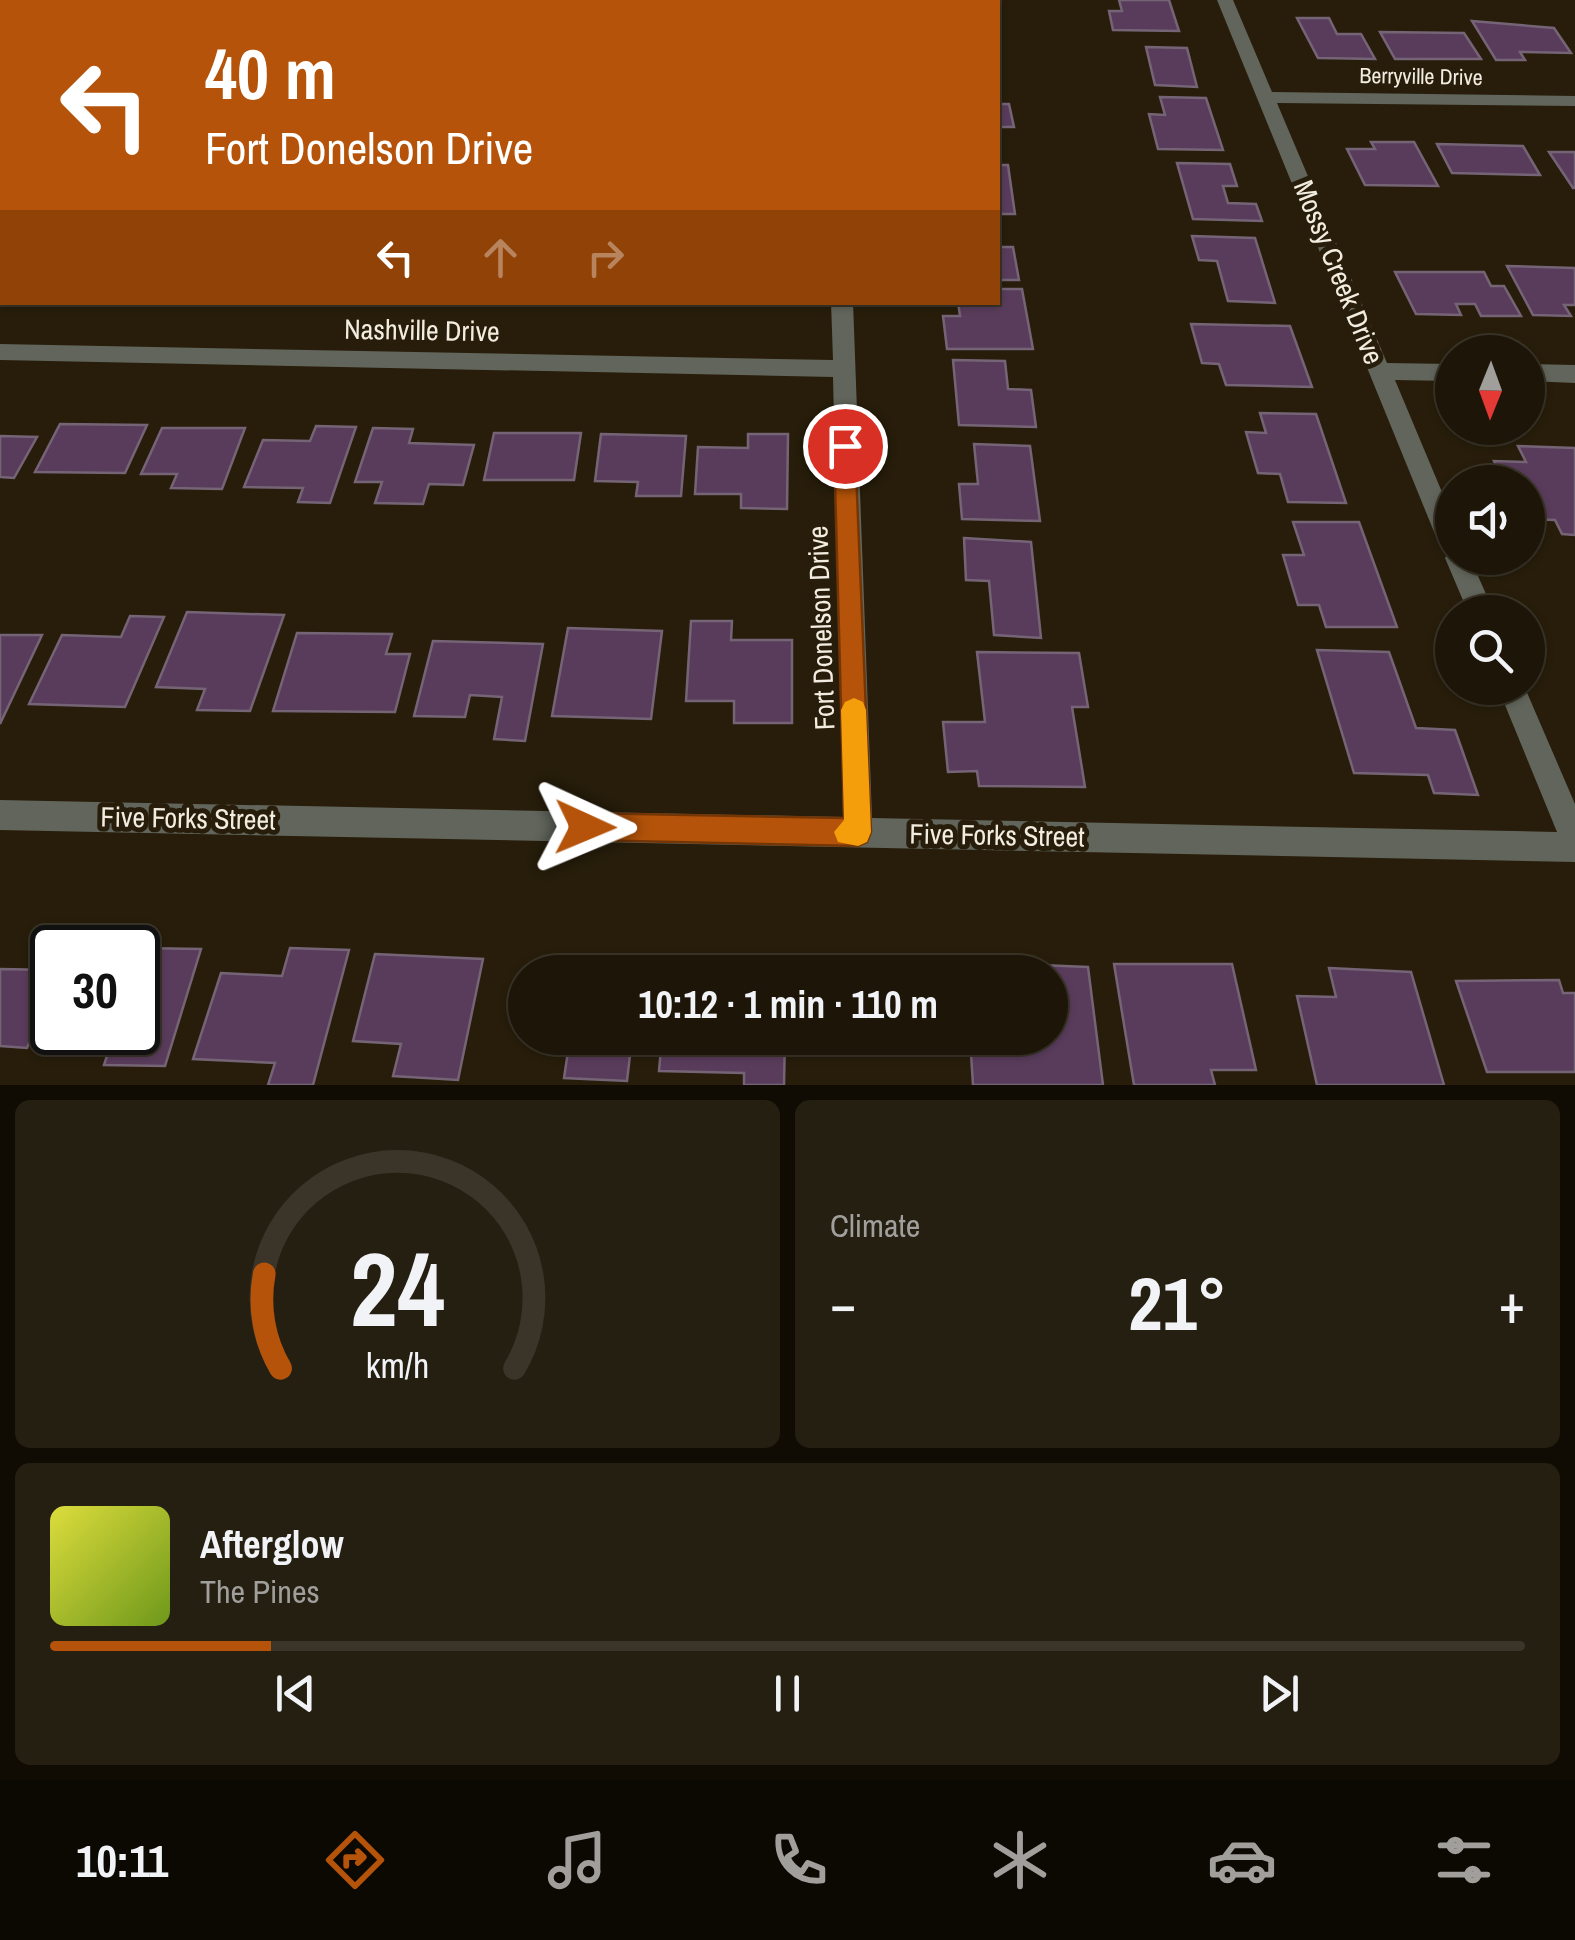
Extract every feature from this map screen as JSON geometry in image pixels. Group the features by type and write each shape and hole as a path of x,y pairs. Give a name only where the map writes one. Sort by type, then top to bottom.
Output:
{"street":[{"name":"Mossy Creek Drive","path":"1225,0 1435,503"},
{"name":"Berryville Drive","path":"1267,97 1575,100"},
{"name":"Fort Donelson Drive","path":"842,305 858,832"},
{"name":"Nashville Drive","path":"0,352 842,368"},
{"path":"1380,370 1435,372"},
{"path":"1545,373 1575,374"},
{"path":"1519,705 1575,839"},
{"name":"Five Forks Street","path":"0,814 1575,847"}],"building":[{"path":"1119,0 1169,0 1179,31 1113,30 1109,11 1122,11"},
{"path":"1297,18 1329,18 1337,34 1361,34 1375,59 1318,58"},
{"path":"1472,21 1554,28 1571,53 1520,52 1525,60 1496,60"},
{"path":"1380,32 1464,33 1481,59 1395,59"},
{"path":"1146,47 1187,48 1197,87 1155,85"},
{"path":"1160,97 1206,98 1223,150 1158,149 1149,114 1165,115"},
{"path":"1000,104 1009,104 1014,127 1000,127"},
{"path":"1371,142 1414,142 1438,186 1365,185 1347,149 1375,149"},
{"path":"1437,144 1523,146 1540,175 1452,173"},
{"path":"1549,152 1575,152 1575,188 1573,188"},
{"path":"1177,163 1230,164 1237,186 1223,186 1228,203 1256,204 1262,221 1193,219"},
{"path":"1000,165 1008,165 1015,214 1000,214"},
{"path":"1192,236 1255,238 1275,303 1228,301 1217,261 1199,260"},
{"path":"1000,247 1013,247 1019,280 1000,280"},
{"path":"1507,266 1575,268 1575,305 1564,305 1571,316 1533,315"},
{"path":"1395,272 1484,272 1491,286 1504,286 1521,316 1481,316 1475,304 1456,304 1461,315 1416,314"},
{"path":"1000,289 1022,289 1033,349 947,349 943,316 960,316 958,305 1000,305"},
{"path":"1191,324 1290,326 1312,387 1226,385 1219,364 1202,363"},
{"path":"953,360 1005,361 1008,389 1031,390 1036,427 959,425"},
{"path":"1260,413 1316,414 1346,503 1288,502 1280,474 1258,473 1246,432 1266,433"},
{"path":"60,424 147,425 125,473 35,472"},
{"path":"316,426 356,427 330,503 298,502 303,488 244,487 263,440 310,441"},
{"path":"162,428 245,428 222,489 171,488 177,474 141,474"},
{"path":"373,428 413,429 409,443 474,445 463,485 429,484 423,504 375,503 382,482 355,482"},
{"path":"494,433 581,433 574,480 484,480"},
{"path":"601,434 686,436 681,496 636,496 638,482 595,481"},
{"path":"748,434 788,434 787,509 741,508 741,494 695,494 698,447 748,448"},
{"path":"0,436 37,437 14,478 0,477"},
{"path":"974,444 1030,446 1040,521 962,519 959,484 978,484"},
{"path":"1518,446 1575,448 1575,535 1562,534 1555,520 1545,520 1545,465 1496,465 1494,461 1526,462"},
{"path":"1293,522 1359,522 1397,627 1326,627 1319,605 1298,605 1283,555 1304,555"},
{"path":"964,538 1031,542 1041,638 994,635 989,581 966,580"},
{"path":"187,612 284,615 250,711 197,710 205,689 156,687"},
{"path":"130,616 164,617 125,707 29,704 62,635 121,637"},
{"path":"691,621 732,621 731,640 792,640 792,723 734,723 734,701 686,701"},
{"path":"568,628 662,631 651,719 552,716"},
{"path":"297,633 392,634 386,654 410,654 395,712 273,711"},
{"path":"0,635 42,635 0,724"},
{"path":"433,641 543,644 525,741 494,739 502,697 470,695 465,717 414,716"},
{"path":"1317,650 1389,652 1416,728 1455,730 1478,795 1434,793 1428,775 1354,773"},
{"path":"977,652 1079,653 1088,707 1072,707 1085,787 979,786 977,771 948,772 943,722 985,722"},
{"path":"160,948 201,949 165,1066 104,1065 107,1055 160,1055"},
{"path":"290,948 349,950 313,1085 268,1085 275,1063 193,1059 221,973 282,976"},
{"path":"375,954 483,959 458,1080 393,1076 401,1044 353,1041"},
{"path":"1114,964 1232,964 1256,1070 1211,1070 1215,1085 1134,1085"},
{"path":"1068,966 1088,967 1103,1085 973,1085 971,1055 1068,1055"},
{"path":"1329,968 1411,972 1444,1085 1317,1085 1297,996 1336,997"},
{"path":"0,969 30,970 30,1041 27,1048 0,1046"},
{"path":"1559,980 1563,993 1575,993 1575,1072 1487,1072 1456,981"},
{"path":"567,1055 630,1055 627,1081 564,1078"},
{"path":"660,1055 785,1055 784,1085 744,1085 744,1073 659,1071"}],"slow traffic":[{"path":"848,832 858,832 854,710"}],"route":[{"path":"585,827 858,832 845,446"}]}
